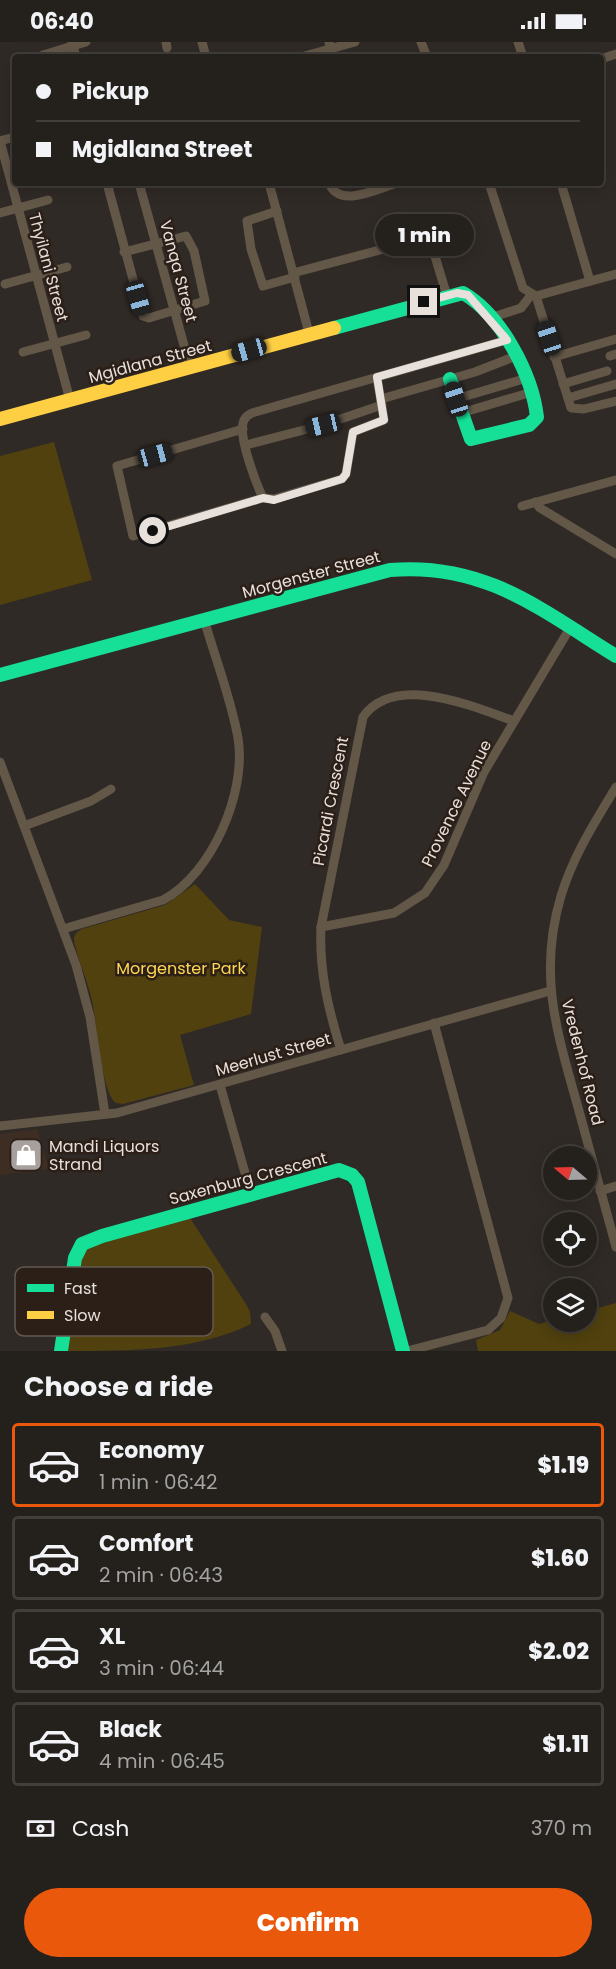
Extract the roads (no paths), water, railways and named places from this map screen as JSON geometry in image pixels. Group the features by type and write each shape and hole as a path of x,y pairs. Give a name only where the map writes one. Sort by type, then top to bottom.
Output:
{"street":[{"path":"45,54 72,43 86,42"},
{"path":"312,54 355,42"},
{"path":"604,58 616,54"},
{"name":"Thyilani Street","path":"0,141 12,186"},
{"name":"Thyilani Street","path":"12,186 70,400"},
{"path":"109,186 124,252 143,316 148,318 205,301 194,251 186,236 124,252"},
{"name":"Vanqa Street","path":"140,186 190,368"},
{"path":"270,186 309,333"},
{"path":"331,186 336,194 348,197 386,186"},
{"path":"490,186 523,288 534,296 571,408 579,410 616,401"},
{"path":"562,186 590,281"},
{"path":"0,213 48,200"},
{"path":"277,211 247,220 251,249 263,286 391,245 426,238 435,229 458,221"},
{"path":"426,238 431,243 447,296 468,295 507,340 532,392 537,417 529,425 472,439 450,379"},
{"path":"5,285 67,267"},
{"path":"490,318 520,308 534,296 616,274"},
{"name":"Mgidlana Street","path":"0,418 447,296"},
{"path":"23,352 86,335"},
{"path":"554,357 616,339"},
{"path":"263,498 243,429 245,419 252,412 507,340"},
{"path":"246,445 323,425 516,356"},
{"path":"563,384 607,372"},
{"path":"243,429 117,465 133,536 263,498 274,500 342,479 346,474 353,432 384,420 377,377"},
{"path":"456,399 526,378"},
{"path":"568,398 616,382"},
{"path":"461,413 532,392"},
{"path":"522,506 616,480"},
{"path":"535,502 540,508 616,554"},
{"name":"Morgenster Street","path":"0,675 390,570 429,566 457,570 484,579 616,656"},
{"path":"63,929 163,900 174,894 194,876 219,837 236,784 240,760 238,737 204,619"},
{"name":"Provence Avenue","path":"321,927 394,913 425,893 444,865 474,793 570,628"},
{"name":"Picardi Crescent","path":"341,1050 324,992 320,957 321,927 360,726 367,711 393,699 431,695 514,721"},
{"path":"0,762 76,965 90,1017 105,1114"},
{"name":"Vredenhof Road","path":"616,787 583,841 560,898 552,938 550,991 553,1018 616,1247"},
{"path":"24,826 91,801 111,789"},
{"name":"Meerlust Street","path":"0,1126 105,1114 220,1085 550,991"},
{"name":"Saxenburg Crescent","path":"74,1267 81,1244 102,1236 334,1171 344,1171 356,1178 405,1351 489,1330 501,1318 508,1298 434,1023"},
{"path":"220,1085 251,1194"},
{"path":"600,1191 616,1186"},
{"path":"265,1317 275,1330 282,1351"},
{"name":"Saxenburg Crescent","path":"61,1351 63,1336"}],"place":[{"name":"Mandi Liquors Strand","path":"26,1155"}],"park label":[{"name":"Morgenster Park","path":"181,968"}]}
